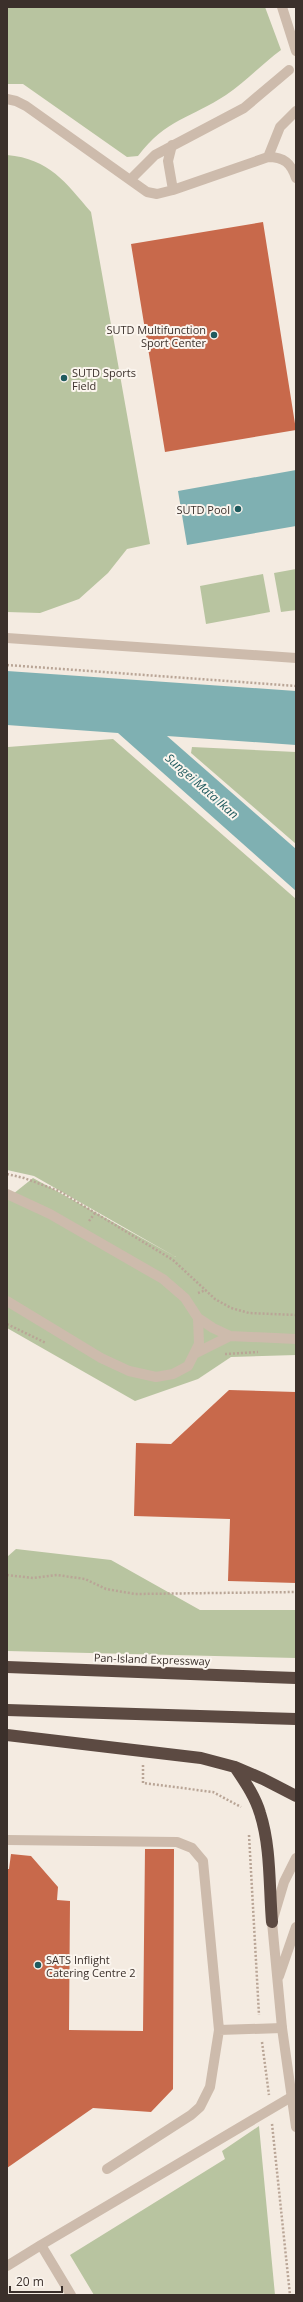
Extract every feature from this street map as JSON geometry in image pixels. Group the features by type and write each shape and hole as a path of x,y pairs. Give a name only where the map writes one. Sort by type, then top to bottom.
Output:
{"highway":[{"name":"Pan-Island Expressway","path":"7,1667 296,1678"},
{"path":"7,1710 296,1719"},
{"path":"7,1736 143,1750 201,1758 235,1767 264,1779 296,1796"},
{"path":"235,1767 250,1790 260,1812 265,1834 272,1922"}],"street":[{"path":"282,7 296,51"},
{"path":"130,180 155,156 172,145 244,108 289,70"},
{"path":"7,99 16,100 26,106 147,192 157,194 173,190 268,158 284,159 292,166 296,178"},
{"path":"268,158 280,127 296,111"},
{"path":"172,145 168,161 173,190"},
{"path":"7,638 296,658"},
{"path":"7,1194 50,1214 163,1279 185,1298 198,1318 213,1328 230,1336 296,1339"},
{"path":"7,1301 101,1358 129,1371 156,1377 173,1374 188,1366 199,1344 198,1318"},
{"path":"194,1354 230,1336"},
{"path":"7,1840 177,1842 192,1848 203,1861 219,2030 210,2087 200,2107 178,2124 107,2169"},
{"path":"296,1858 284,1882 272,1922 282,2028 293,2096 296,2127"},
{"path":"278,1978 296,1927"},
{"path":"219,2030 282,2028"},
{"path":"7,2266 293,2096"},
{"path":"41,2245 71,2295"}],"path":[{"path":"7,665 296,686"},
{"path":"7,1174 24,1178 59,1191 173,1260 215,1298 231,1308 249,1313 296,1315"},
{"path":"7,1575 33,1578 57,1575 85,1579 106,1589 135,1594 296,1592"},
{"path":"143,1750 143,1783 213,1792 241,1806 243,1812"},
{"path":"248,1830 260,2029 290,2295"}],"green space":[{"path":"7,7 265,7 281,50 226,95 179,120 159,134 138,156 127,157 23,84 7,84"},
{"name":"SUTD Sports Field","path":"7,155 35,161 46,167 73,191 91,212 150,544 127,549 108,573 79,599 40,613 7,612"},
{"path":"296,569 296,610 281,612 274,573"},
{"path":"263,574 270,612 206,624 200,586"},
{"path":"113,739 296,899 296,1355 231,1357 198,1379 135,1401 7,1328 7,1196 13,1194 33,1178 176,1257 34,1176 7,1170 8,747"},
{"path":"192,747 296,752 296,844 191,753"},
{"path":"16,1549 111,1560 200,1610 296,1610 296,1658 7,1651 7,1557"},
{"path":"259,2126 275,2295 94,2295 70,2255 225,2159 222,2151"}],"water":[{"name":"SUTD Pool","path":"296,470 296,526 187,545 178,491"},
{"name":"Sungei Mata Ikan","path":"7,671 296,691 296,745 167,736 296,849 296,891 118,733 7,725"}],"building":[{"name":"SUTD Multifunction Sport Center","path":"263,222 296,430 165,452 131,244"},
{"path":"229,1390 296,1392 296,1583 228,1581 230,1519 134,1516 136,1443 171,1444"},
{"name":"SATS Inflight Catering Centre 2","path":"145,1849 174,1849 173,2089 151,2112 93,2108 7,2168 7,1869 9,1869 11,1854 31,1856 58,1887 57,1900 70,1901 69,2030 143,2031"}],"place":[{"name":"SUTD Multifunction Sport Center","path":"214,335"},
{"name":"SUTD Sports Field","path":"64,378"},
{"name":"SUTD Pool","path":"238,509"},
{"name":"SATS Inflight Catering Centre 2","path":"38,1965"}]}
